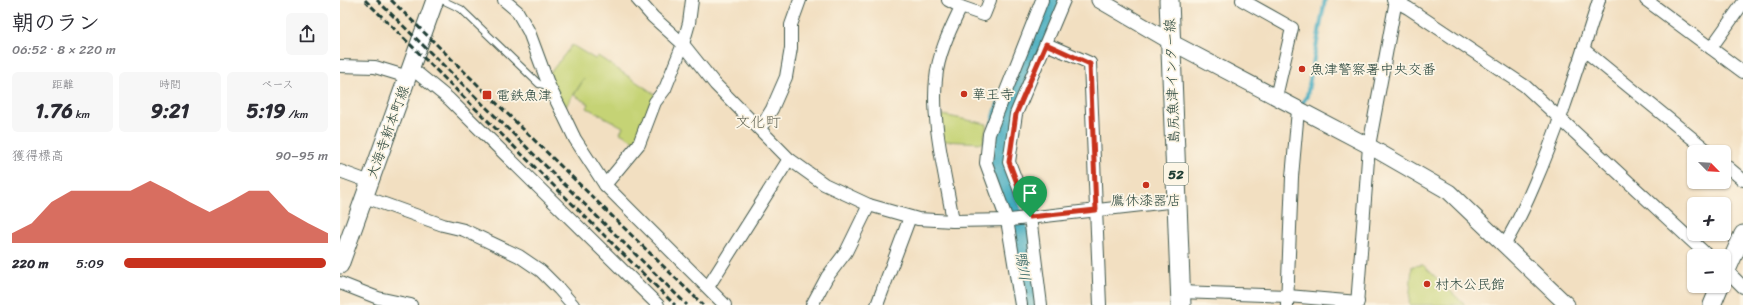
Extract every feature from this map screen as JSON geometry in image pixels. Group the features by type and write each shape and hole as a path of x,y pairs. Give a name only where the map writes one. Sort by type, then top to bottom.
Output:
{"main road":[{"name":"大海寺新本町線","path":"340,265 435,0"},
{"name":"島尻魚津インター線","path":"1169,0 1180,298"},
{"path":"1731,259 1743,234"},
{"path":"1712,305 1717,293"}],"street":[{"path":"504,0 517,11 529,32 549,86 575,139 605,185 725,305"},
{"path":"638,0 653,18 683,44 715,84 788,159 824,184 869,205 918,219 1008,220 1177,201"},
{"path":"605,185 637,148 656,102 665,89 683,44 689,24 692,0"},
{"path":"760,130 772,109 786,77 791,48 791,25 800,0"},
{"path":"948,0 961,7 984,15 990,0"},
{"path":"1021,305 1008,220 986,163 989,134 1042,0"},
{"path":"1042,305 1028,218 1009,162 1016,114 1064,0"},
{"path":"1099,0 1171,42 1369,146 1448,192 1567,305"},
{"path":"1242,0 1292,28 1276,97"},
{"path":"1180,298 1287,300 1358,304 1369,146 1395,0 1525,86 1700,249"},
{"path":"1504,245 1515,228 1543,164 1560,119 1599,0"},
{"path":"1646,0 1743,72"},
{"path":"1710,48 1743,3"},
{"path":"953,220 934,108 936,77 946,38 961,7"},
{"path":"1046,44 1090,64 1100,305"},
{"path":"1583,49 1700,145"},
{"path":"340,66 376,67 410,73 449,99 658,305"},
{"path":"1287,300 1292,177 1298,110"},
{"path":"708,287 788,159"},
{"path":"1731,170 1743,180"},
{"path":"340,171 367,190 443,225 464,230 519,256 541,271 573,305"},
{"path":"812,305 827,278 846,252 869,205"},
{"path":"877,305 910,217"},
{"path":"1731,277 1743,288"},
{"path":"340,283 378,298 411,305"}],"lane":[{"path":"442,0 461,9 539,84 549,86"}],"green space":[{"path":"572,45 595,59 598,56 659,97 639,144 620,133 623,127 587,108 589,104 574,95 584,79 562,112 546,78"},
{"path":"938,114 987,124 983,143 943,141"},
{"name":"村木公民館","path":"1423,265 1465,305 1409,305 1412,266"}],"waterway":[{"name":"鴨川","path":"1029,305 1018,236 995,170 997,144 1007,110 1051,0"},
{"path":"1300,106 1307,96 1325,0"}],"railway":[{"path":"365,0 675,305"},
{"path":"377,0 687,305"},
{"path":"391,0 703,305"}],"place":[{"name":"魚津警察署中央交番","path":"1302,69"},
{"name":"華王寺","path":"964,94"},
{"name":"電鉄魚津","path":"487,95"},
{"name":"鷹休漆器店","path":"1146,185"},
{"name":"村木公民館","path":"1427,284"}],"district":[{"name":"文化町","path":"758,122"}],"route":[{"path":"1046,44 1090,64 1096,210 1030,217 1009,162 1016,114 1046,44"}]}
